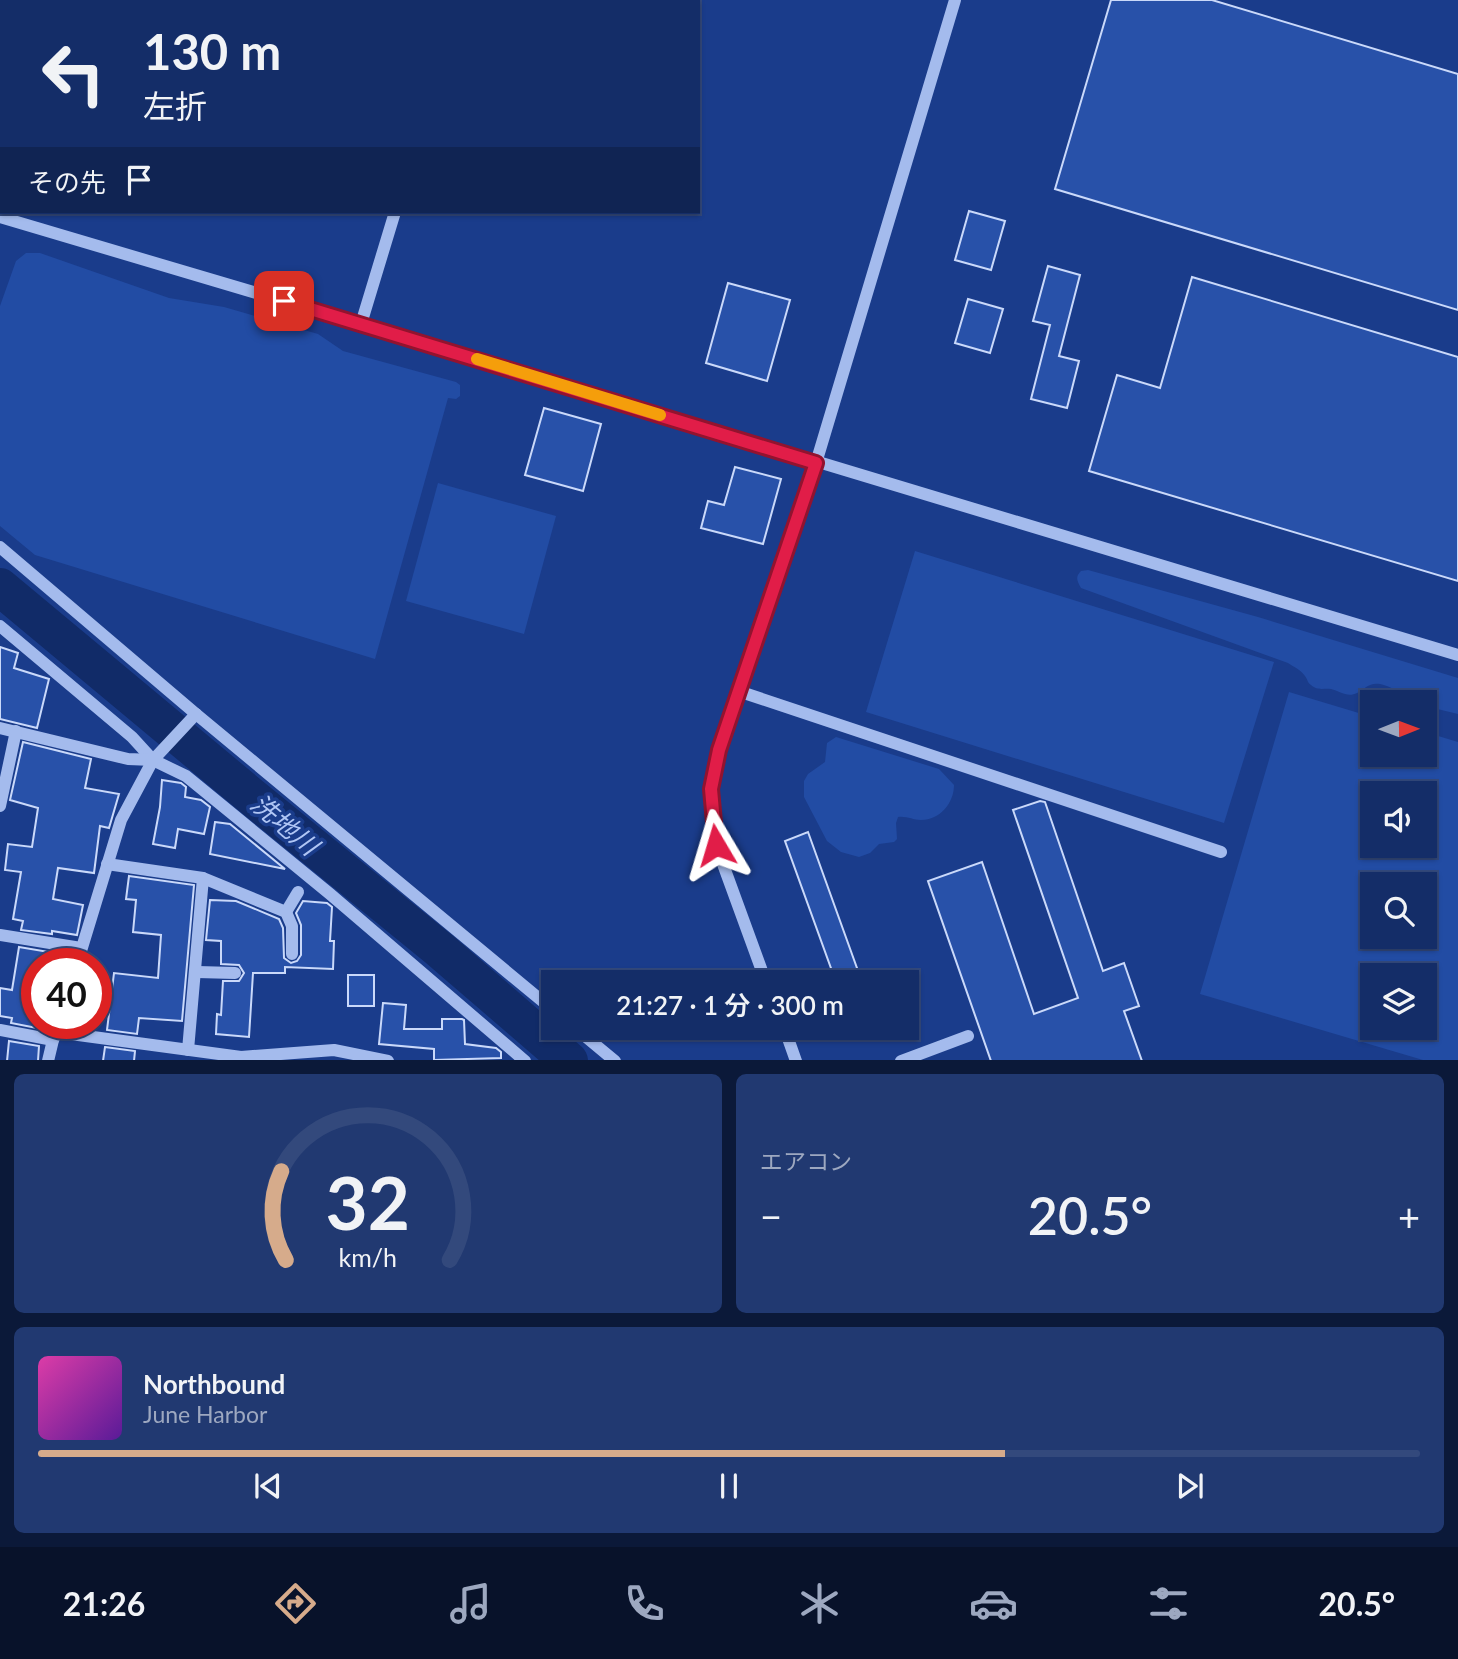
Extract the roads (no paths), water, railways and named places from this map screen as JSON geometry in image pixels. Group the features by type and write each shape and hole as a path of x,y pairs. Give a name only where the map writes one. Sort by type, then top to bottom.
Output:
{"street":[{"path":"762,970 716,845 711,789 719,750 816,463 956,0"},
{"path":"361,324 394,214"},
{"path":"0,217 1458,655"},
{"path":"0,547 192,719 541,1000"},
{"path":"0,626 156,758 186,776 330,894 525,1060"},
{"path":"738,691 1221,852"},
{"path":"0,935 80,948 121,820 156,758 192,719"},
{"path":"0,728 128,759 156,758"},
{"path":"0,806 16,731"},
{"path":"107,864 203,878 286,912 292,926 292,954"},
{"path":"188,1050 197,972 203,878"},
{"path":"286,912 299,892"},
{"path":"197,972 235,973"},
{"path":"0,1031 21,1031"},
{"path":"901,1060 968,1036"},
{"path":"48,1060 55,1039"},
{"path":"108,1039 231,1058 287,1055 388,1060"},
{"path":"590,1040 615,1060"},
{"path":"789,1040 796,1060"}],"waterway":[{"name":"洗地川","path":"0,587 439,949 568,1060"}]}
